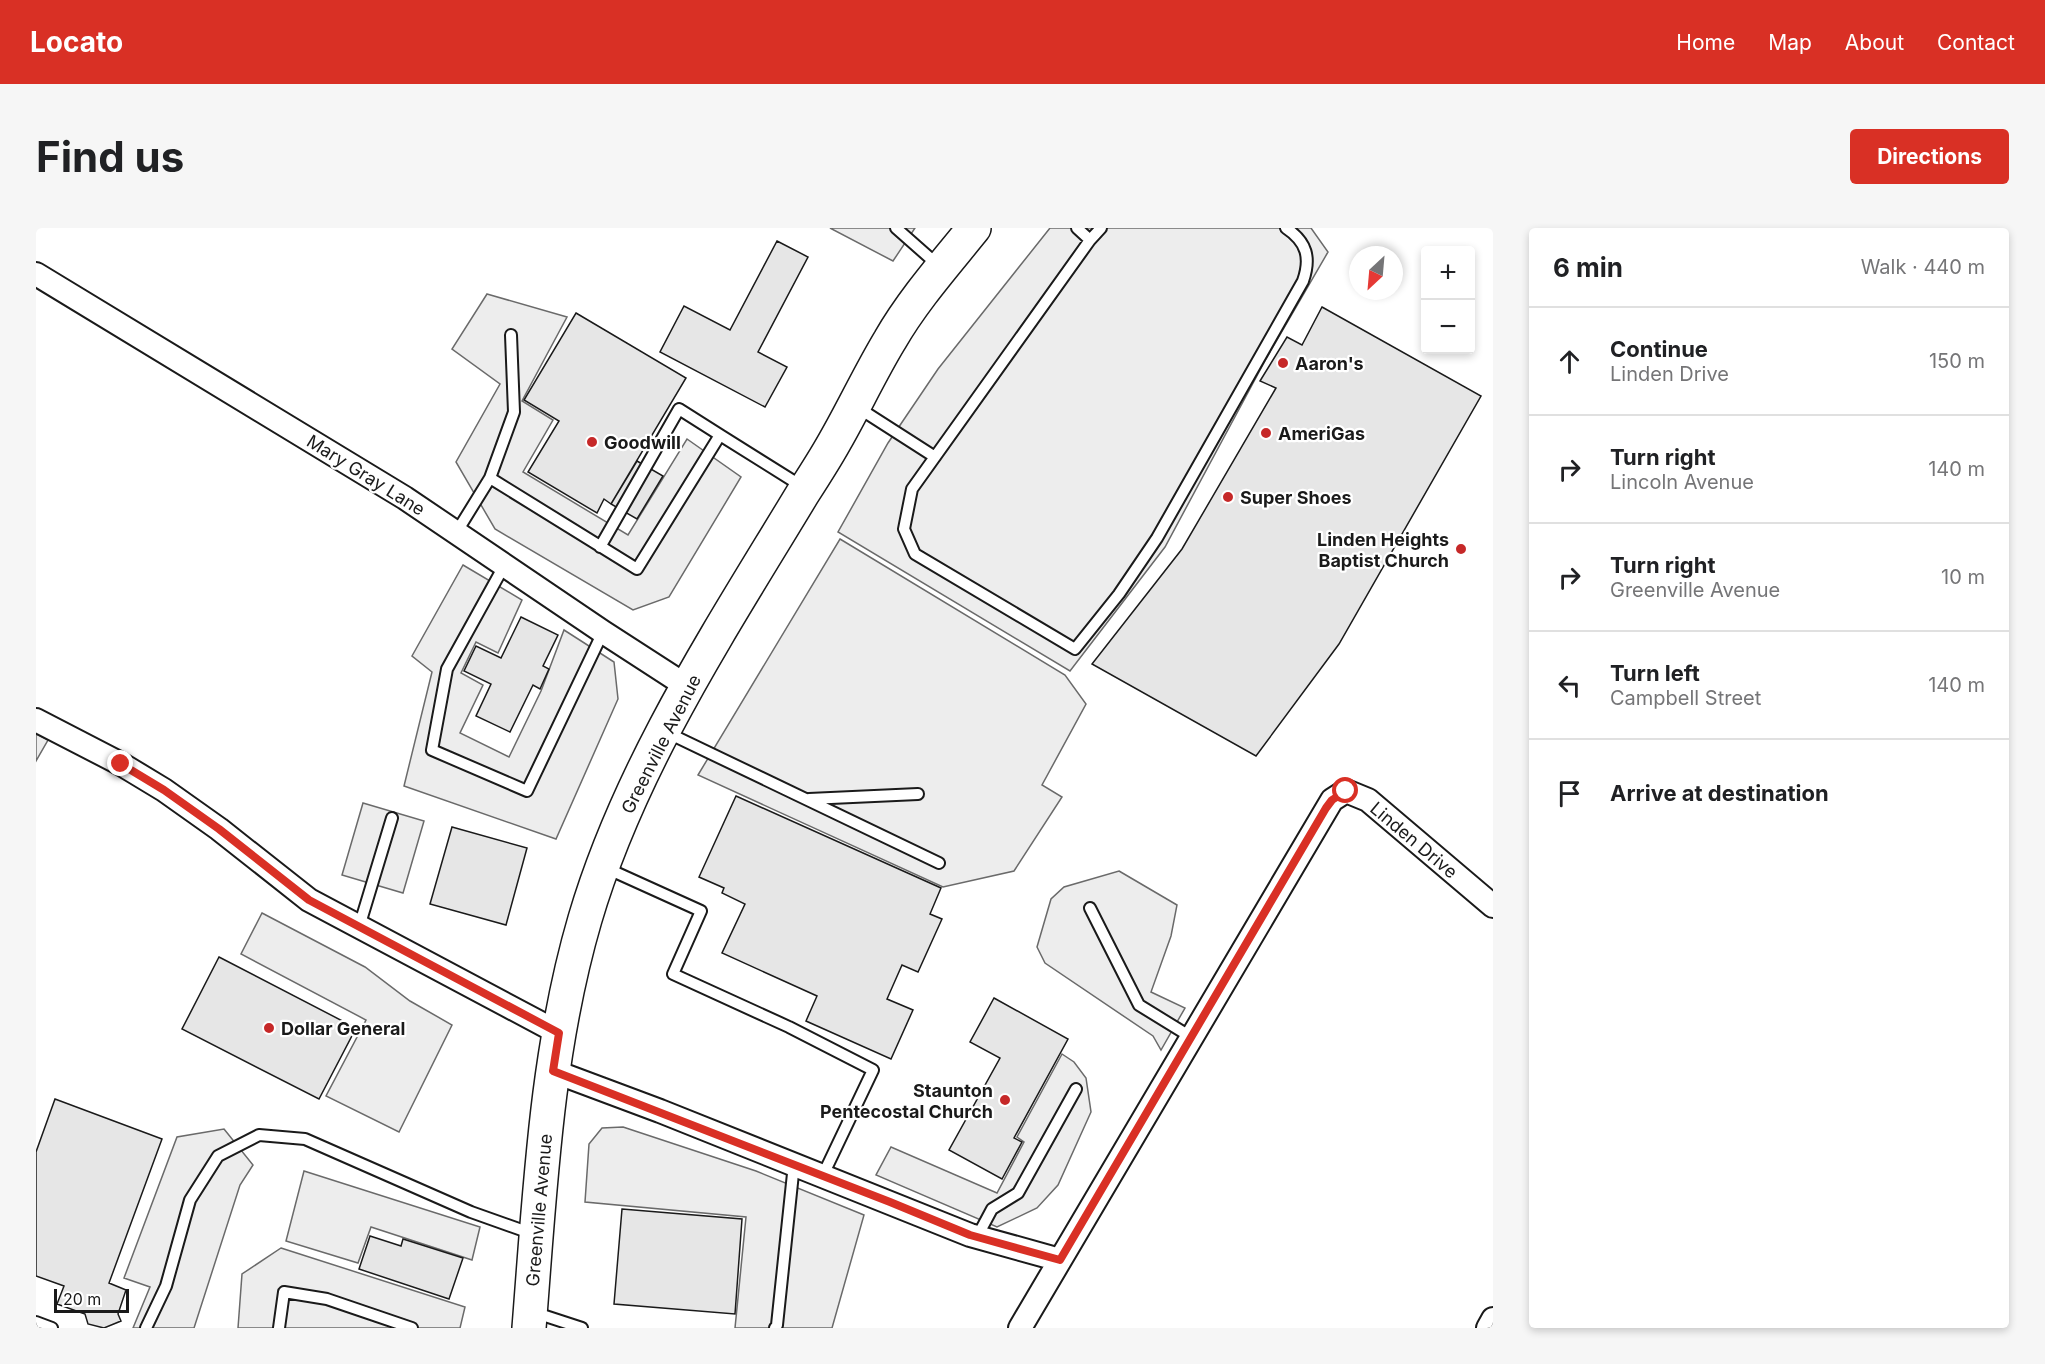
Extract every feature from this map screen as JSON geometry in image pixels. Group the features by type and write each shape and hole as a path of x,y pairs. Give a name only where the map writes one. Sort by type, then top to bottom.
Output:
{"main road":[{"name":"Greenville Avenue","path":"529,1320 541,1170 559,1033 576,952 603,867 632,797 688,687 855,405 891,338 974,228"}],"street":[{"name":"Mary Gray Lane","path":"36,274 376,480 688,687"},
{"path":"36,720 121,764 164,790 219,829 309,900 559,1033"},
{"name":"Linden Drive","path":"1020,1328 1332,800 1339,794 1350,791 1368,800 1493,906"},
{"path":"553,1071 824,1175 977,1237 1060,1260"},
{"path":"1488,1328 1493,1319"}],"lane":[{"path":"896,228 942,269"},
{"path":"1077,228 1090,240"},
{"path":"1101,228 1090,240 912,489 904,530 915,554 1075,650 1119,594 1157,538 1303,282 1309,265 1300,238 1286,228"},
{"path":"456,533 490,478 514,412 511,335"},
{"path":"855,405 935,457"},
{"path":"600,547 679,410 806,489"},
{"path":"490,478 637,569 720,435"},
{"path":"504,566 447,669 432,750 527,791 603,632"},
{"path":"665,732 939,863"},
{"path":"805,799 918,794"},
{"path":"358,927 392,818"},
{"path":"603,867 701,911 673,974 789,1027 873,1070 824,1175"},
{"path":"1090,908 1139,1005 1191,1037"},
{"path":"977,1237 992,1209 1018,1193 1076,1089"},
{"path":"146,1328 166,1286 190,1200 218,1156 259,1135 305,1139 471,1212 536,1235"},
{"path":"775,1328 794,1164"},
{"path":"279,1328 284,1292 327,1299 412,1328"},
{"path":"529,1320 582,1328"},
{"path":"36,1322 52,1328"}],"shaded area":[{"path":"830,228 915,228 893,261"},
{"path":"1050,228 1311,228 1328,252 1266,359 1165,547 1070,671 838,532 888,443 938,369"},
{"path":"487,294 567,317 522,401 553,420 523,472 628,535 687,439 741,477 669,597 633,610 495,529 456,462 500,384 452,349"},
{"path":"840,539 1065,675 1086,704 1042,785 1062,797 1014,871 943,887 698,775"},
{"path":"463,565 522,600 498,653 476,642 461,673 483,685 460,733 509,757 541,691 564,630 614,662 618,699 556,839 404,786 432,672 412,656"},
{"path":"36,734 48,740 36,761"},
{"path":"363,803 424,821 403,893 342,875"},
{"path":"1119,871 1177,905 1171,936 1151,992 1185,1008 1161,1050 1153,1036 1045,963 1037,947 1051,899 1064,887"},
{"path":"262,913 365,967 410,1001 452,1025 399,1132 326,1096 366,1020 241,954"},
{"path":"1062,1054 1074,1062 1086,1078 1091,1112 1058,1185 1037,1208 997,1227 876,1175 891,1147 997,1193 1024,1142 1017,1137"},
{"path":"623,1127 756,1171 864,1215 832,1328 735,1328 746,1217 585,1202 589,1144 602,1128"},
{"path":"224,1129 253,1165 240,1185 194,1328 133,1328 150,1287 124,1278 177,1137"},
{"path":"304,1171 480,1227 472,1260 371,1227 358,1263 286,1241"},
{"path":"281,1248 465,1307 460,1328 238,1328 242,1274"}],"building":[{"path":"777,241 808,257 758,352 787,367 765,407 660,352 684,306 730,330"},
{"path":"1322,307 1481,396 1339,644 1256,756 1092,664 1182,549 1276,388 1260,381 1287,337 1302,345"},
{"path":"576,313 686,378 611,504 604,499 597,513 528,472 559,421 524,400"},
{"path":"637,461 663,476 637,519 611,504"},
{"path":"521,617 558,635 543,666 549,669 540,689 533,685 510,732 476,716 491,684 464,671 476,646 501,658"},
{"path":"736,796 941,888 930,914 942,919 918,972 902,965 887,999 913,1010 891,1059 806,1021 817,996 722,953 745,904 722,893 724,888 699,877"},
{"path":"452,827 527,848 506,925 430,904"},
{"name":"Dollar General","path":"219,957 356,1028 319,1099 182,1029"},
{"path":"994,998 1068,1039 1014,1138 1022,1142 1002,1179 949,1150 1000,1058 970,1042"},
{"path":"55,1099 162,1139 109,1283 126,1290 118,1314 121,1321 104,1328 88,1324 85,1314 57,1304 64,1286 36,1276 36,1152"},
{"path":"622,1209 742,1219 735,1314 614,1304"},
{"path":"370,1236 401,1246 403,1239 463,1258 449,1299 359,1269"}],"place":[{"name":"Aaron's","path":"1283,363"},
{"name":"AmeriGas","path":"1266,433"},
{"name":"Goodwill","path":"592,442"},
{"name":"Super Shoes","path":"1228,497"},
{"name":"Linden Heights Baptist Church","path":"1461,549"},
{"name":"Dollar General","path":"269,1028"},
{"name":"Staunton Pentecostal Church","path":"1005,1100"}],"route":[{"path":"121,764 164,790 219,829 309,900 559,1033 553,1071 660,1111 970,1235 1060,1260 1326,808 1339,794 1346,791"}]}
